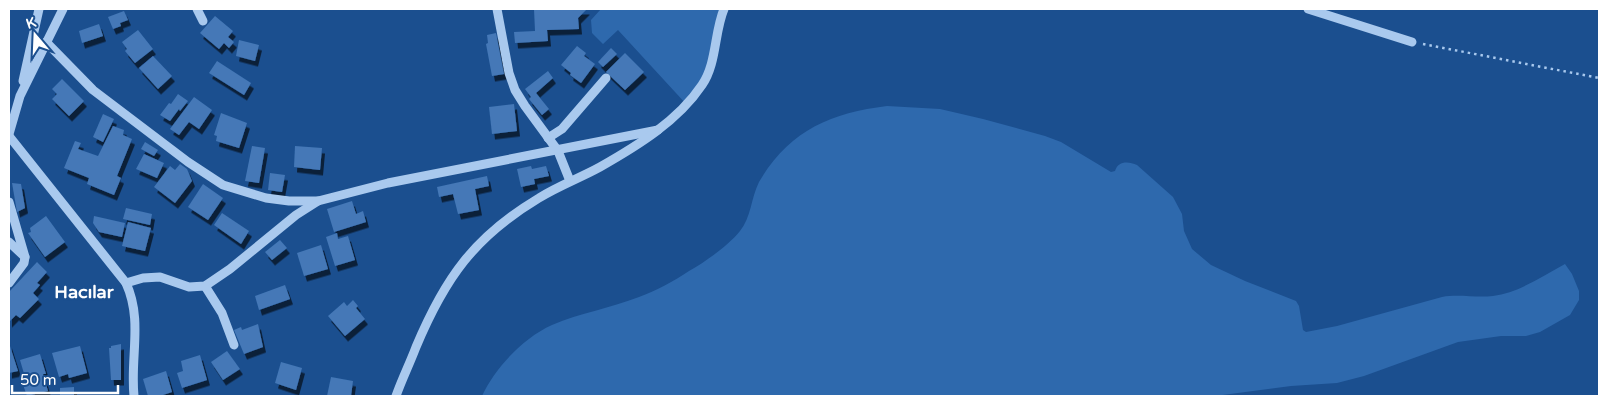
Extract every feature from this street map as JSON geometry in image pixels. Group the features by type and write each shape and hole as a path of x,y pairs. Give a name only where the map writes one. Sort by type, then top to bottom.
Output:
{"street":[{"path":"39,9 20,96 9,135 126,283 131,294 135,312 132,379 134,396"},
{"path":"20,96 63,9"},
{"path":"196,9 203,21"},
{"path":"497,9 509,73 515,90 558,151 570,182"},
{"path":"396,396 441,295 476,246 502,221 539,198 598,168 658,130 687,104 702,85 709,72 724,9"},
{"path":"1308,9 1412,42"},
{"path":"46,42 93,90 188,162 223,185 266,198 289,201 318,201 388,183 658,130"},
{"path":"548,138 562,129 606,78"},
{"path":"126,283 143,278 160,278 189,287 205,286 230,269 296,215 318,201"},
{"path":"9,202 24,257 24,263 9,283"},
{"path":"9,242 24,257"},
{"path":"205,286 222,313 234,345"}],"path":[{"path":"1412,42 1599,78"}],"shaded area":[{"path":"601,9 724,9 709,72 687,105 618,30 603,44 592,33 591,20"},
{"path":"887,106 940,109 1045,136 1061,142 1111,172 1115,171 1118,165 1124,163 1137,165 1173,197 1182,214 1184,231 1192,249 1211,265 1296,301 1299,306 1303,330 1306,332 1337,326 1442,297 1493,296 1502,294 1530,283 1565,264 1572,274 1579,291 1579,300 1570,315 1540,332 1526,336 1501,336 1458,342 1364,376 1337,383 1291,386 1215,396 482,396 494,375 511,355 541,331 563,321 652,292 671,282 723,248 744,226 759,182 771,164 798,137 829,120 866,109"}],"building":[{"path":"534,9 587,9 578,18 579,29 547,30 548,41 515,43 514,32 535,31"},
{"path":"124,11 128,20 120,23 121,26 113,29 108,17"},
{"path":"215,16 233,31 228,37 234,42 229,48 224,43 219,49 200,33"},
{"path":"99,24 103,36 82,43 79,31"},
{"path":"138,30 153,49 135,63 125,51 127,49 122,42"},
{"path":"496,33 504,74 492,76 486,44 488,43 487,35"},
{"path":"239,40 259,45 255,61 236,56"},
{"path":"577,46 586,53 584,56 595,64 581,83 561,65"},
{"path":"611,48 617,54 603,67 598,62"},
{"path":"625,53 644,72 625,90 606,72"},
{"path":"153,56 172,76 158,89 139,68"},
{"path":"217,61 251,83 244,95 209,73"},
{"path":"548,71 553,78 536,93 549,109 542,115 529,99 531,97 525,89"},
{"path":"62,79 84,101 69,116 52,99 57,94 52,89"},
{"path":"178,94 188,101 170,121 160,115"},
{"path":"194,97 212,110 199,129 189,122 179,135 170,129"},
{"path":"514,104 517,131 492,134 489,107"},
{"path":"221,113 247,123 239,148 216,141 217,136 214,135"},
{"path":"103,114 114,119 103,142 93,137"},
{"path":"113,126 124,130 123,135 132,139 117,176 121,178 114,195 87,184 89,178 64,168 75,141 81,143 78,149 98,156"},
{"path":"145,142 158,150 154,156 141,149"},
{"path":"252,146 265,148 259,183 245,181"},
{"path":"295,146 322,148 320,170 294,167"},
{"path":"144,154 164,163 157,178 136,169"},
{"path":"180,164 187,169 192,181 175,203 154,187 170,166 175,170"},
{"path":"531,166 532,169 546,166 549,176 534,179 535,184 521,187 517,169"},
{"path":"270,173 285,175 282,192 268,190"},
{"path":"487,176 489,186 475,189 479,210 458,214 453,194 439,197 437,187"},
{"path":"12,183 21,184 25,208 17,212"},
{"path":"203,184 223,198 208,220 188,207"},
{"path":"352,201 356,214 363,211 366,222 334,232 327,209"},
{"path":"126,208 152,214 150,225 123,219"},
{"path":"222,213 249,231 241,244 214,225"},
{"path":"46,216 65,242 45,257 28,233 31,232 30,228"},
{"path":"94,216 125,223 122,237 99,232 93,223"},
{"path":"128,222 151,228 145,251 122,246"},
{"path":"337,233 338,239 348,236 355,260 335,266 326,237"},
{"path":"280,240 287,248 272,260 265,252"},
{"path":"321,245 328,269 304,276 297,253"},
{"path":"37,262 47,272 37,283 40,285 33,293 39,299 20,318 16,315 9,322 9,292"},
{"path":"285,285 290,299 259,310 255,296"},
{"path":"353,300 358,306 356,308 365,319 345,336 328,316 344,302 347,306"},
{"path":"258,324 263,347 244,354 234,330 241,327 242,330"},
{"path":"9,343 18,371 9,373"},
{"path":"121,344 121,380 111,380 109,348"},
{"path":"80,346 87,373 69,378 68,374 59,377 52,353"},
{"path":"227,351 240,369 223,380 211,362"},
{"path":"40,354 46,374 43,374 48,391 27,396 21,379 25,377 20,360"},
{"path":"200,355 207,380 182,388 177,373 183,371 181,361"},
{"path":"281,362 302,368 296,390 275,383"},
{"path":"166,371 172,392 160,396 148,396 143,379"},
{"path":"331,377 353,381 351,396 327,396"},
{"path":"74,387 74,396 60,396 60,388"}],"district":[{"name":"Hacılar","path":"84,292"}]}
